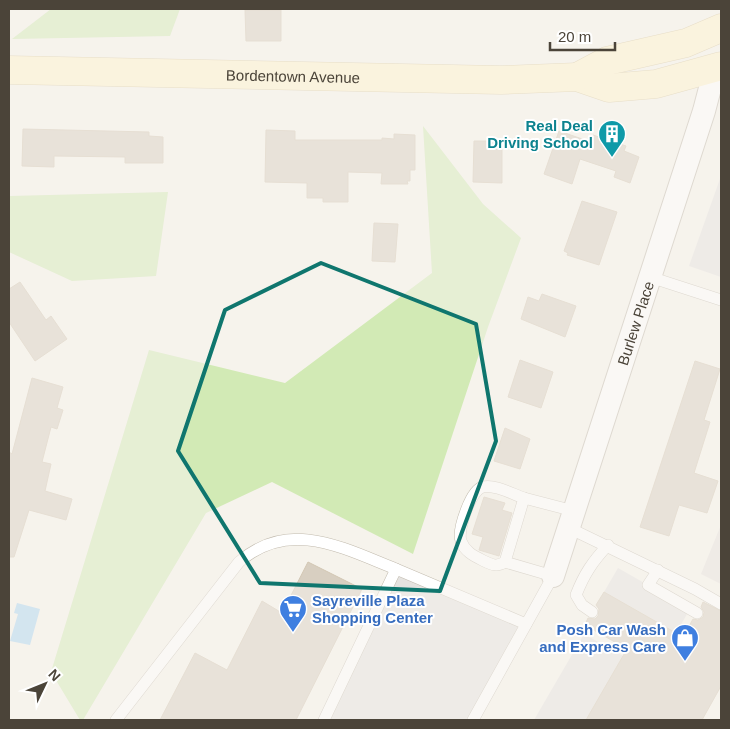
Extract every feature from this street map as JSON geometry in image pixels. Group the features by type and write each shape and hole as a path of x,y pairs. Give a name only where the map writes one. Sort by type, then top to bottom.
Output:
{"street":[{"name":"Bordentown Avenue","path":"577,77 606,61 686,43 721,28"},
{"name":"Bordentown Avenue","path":"9,70 501,80 577,77 609,88 656,84 718,67"},
{"name":"Burlew Place","path":"553,576 718,67"}],"lane":[{"path":"650,277 721,300"},
{"path":"524,498 505,562 498,566 490,564 467,552 460,540 460,529 475,491 481,487 489,486 524,498 572,519 608,546 721,604"},
{"path":"116,720 239,562 259,548 281,540 296,539 329,542 526,624"},
{"path":"592,612 582,606 576,595 583,577 592,562 608,546"},
{"path":"473,720 553,576 505,562"},
{"path":"324,720 396,569"},
{"path":"658,570 648,586 697,613"}],"highlighted area":[{"path":"321,263 476,324 496,441 440,591 260,583 178,451 225,310"}],"shaded area":[{"path":"721,176 721,277 689,266"},
{"path":"721,525 721,584 701,574"},
{"path":"618,568 690,609 676,633 604,592"},
{"path":"396,569 526,624 473,720 324,720"},
{"path":"584,634 623,656 586,720 534,720"}],"green space":[{"path":"51,9 180,9 170,36 12,39"},
{"path":"423,126 483,204 521,238 488,327 413,554 272,482 206,513 83,720 80,720 51,672 149,350 285,383 432,273"},
{"path":"168,192 156,276 72,281 9,252 10,196"}],"water":[{"path":"17,603 40,609 30,645 10,641 18,614 14,613"}],"building":[{"path":"245,10 281,10 281,41 246,41"},
{"path":"23,129 149,132 149,136 163,137 163,163 125,163 125,157 54,156 54,167 22,166"},
{"path":"266,130 295,131 295,140 382,140 382,138 394,139 394,134 415,135 415,170 410,170 410,181 407,181 408,184 381,184 382,173 348,172 348,202 323,202 323,198 307,198 307,183 265,182"},
{"name":"Real Deal Driving School","path":"559,131 591,142 593,135 626,146 624,151 639,157 630,183 614,177 616,171 580,159 572,184 544,174"},
{"path":"474,141 502,141 502,183 473,182"},
{"path":"582,201 617,212 599,265 567,255 568,253 564,251"},
{"path":"374,223 398,224 395,262 372,261"},
{"path":"20,282 46,320 51,316 67,339 35,361 9,322 9,289"},
{"path":"542,294 576,306 565,337 521,319 528,297 539,301"},
{"path":"520,360 553,372 541,408 508,397"},
{"path":"695,361 720,369 704,420 710,422 694,473 718,481 707,513 679,505 669,536 640,527"},
{"path":"32,378 63,387 57,408 63,410 57,429 51,427 42,462 51,464 45,491 72,499 66,520 29,510 14,557 9,557 9,452 12,454"},
{"path":"505,428 530,439 520,469 494,461"},
{"path":"484,497 505,503 502,510 512,513 499,556 479,550 483,537 472,534"},
{"name":"Sayreville Plaza Shopping Center","path":"308,562 362,589 296,720 160,720 195,653 227,670 262,601 282,613"},
{"path":"604,592 683,637 693,619 698,620 703,617 704,612 701,607 703,602 721,611 721,686 702,720 586,720 627,649 585,625 588,618 595,619 598,616 599,609 596,605"}],"place":[{"name":"Real Deal Driving School","path":"612,158"},
{"name":"Sayreville Plaza Shopping Center","path":"293,633"},
{"name":"Posh Car Wash and Express Care","path":"685,662"}]}
